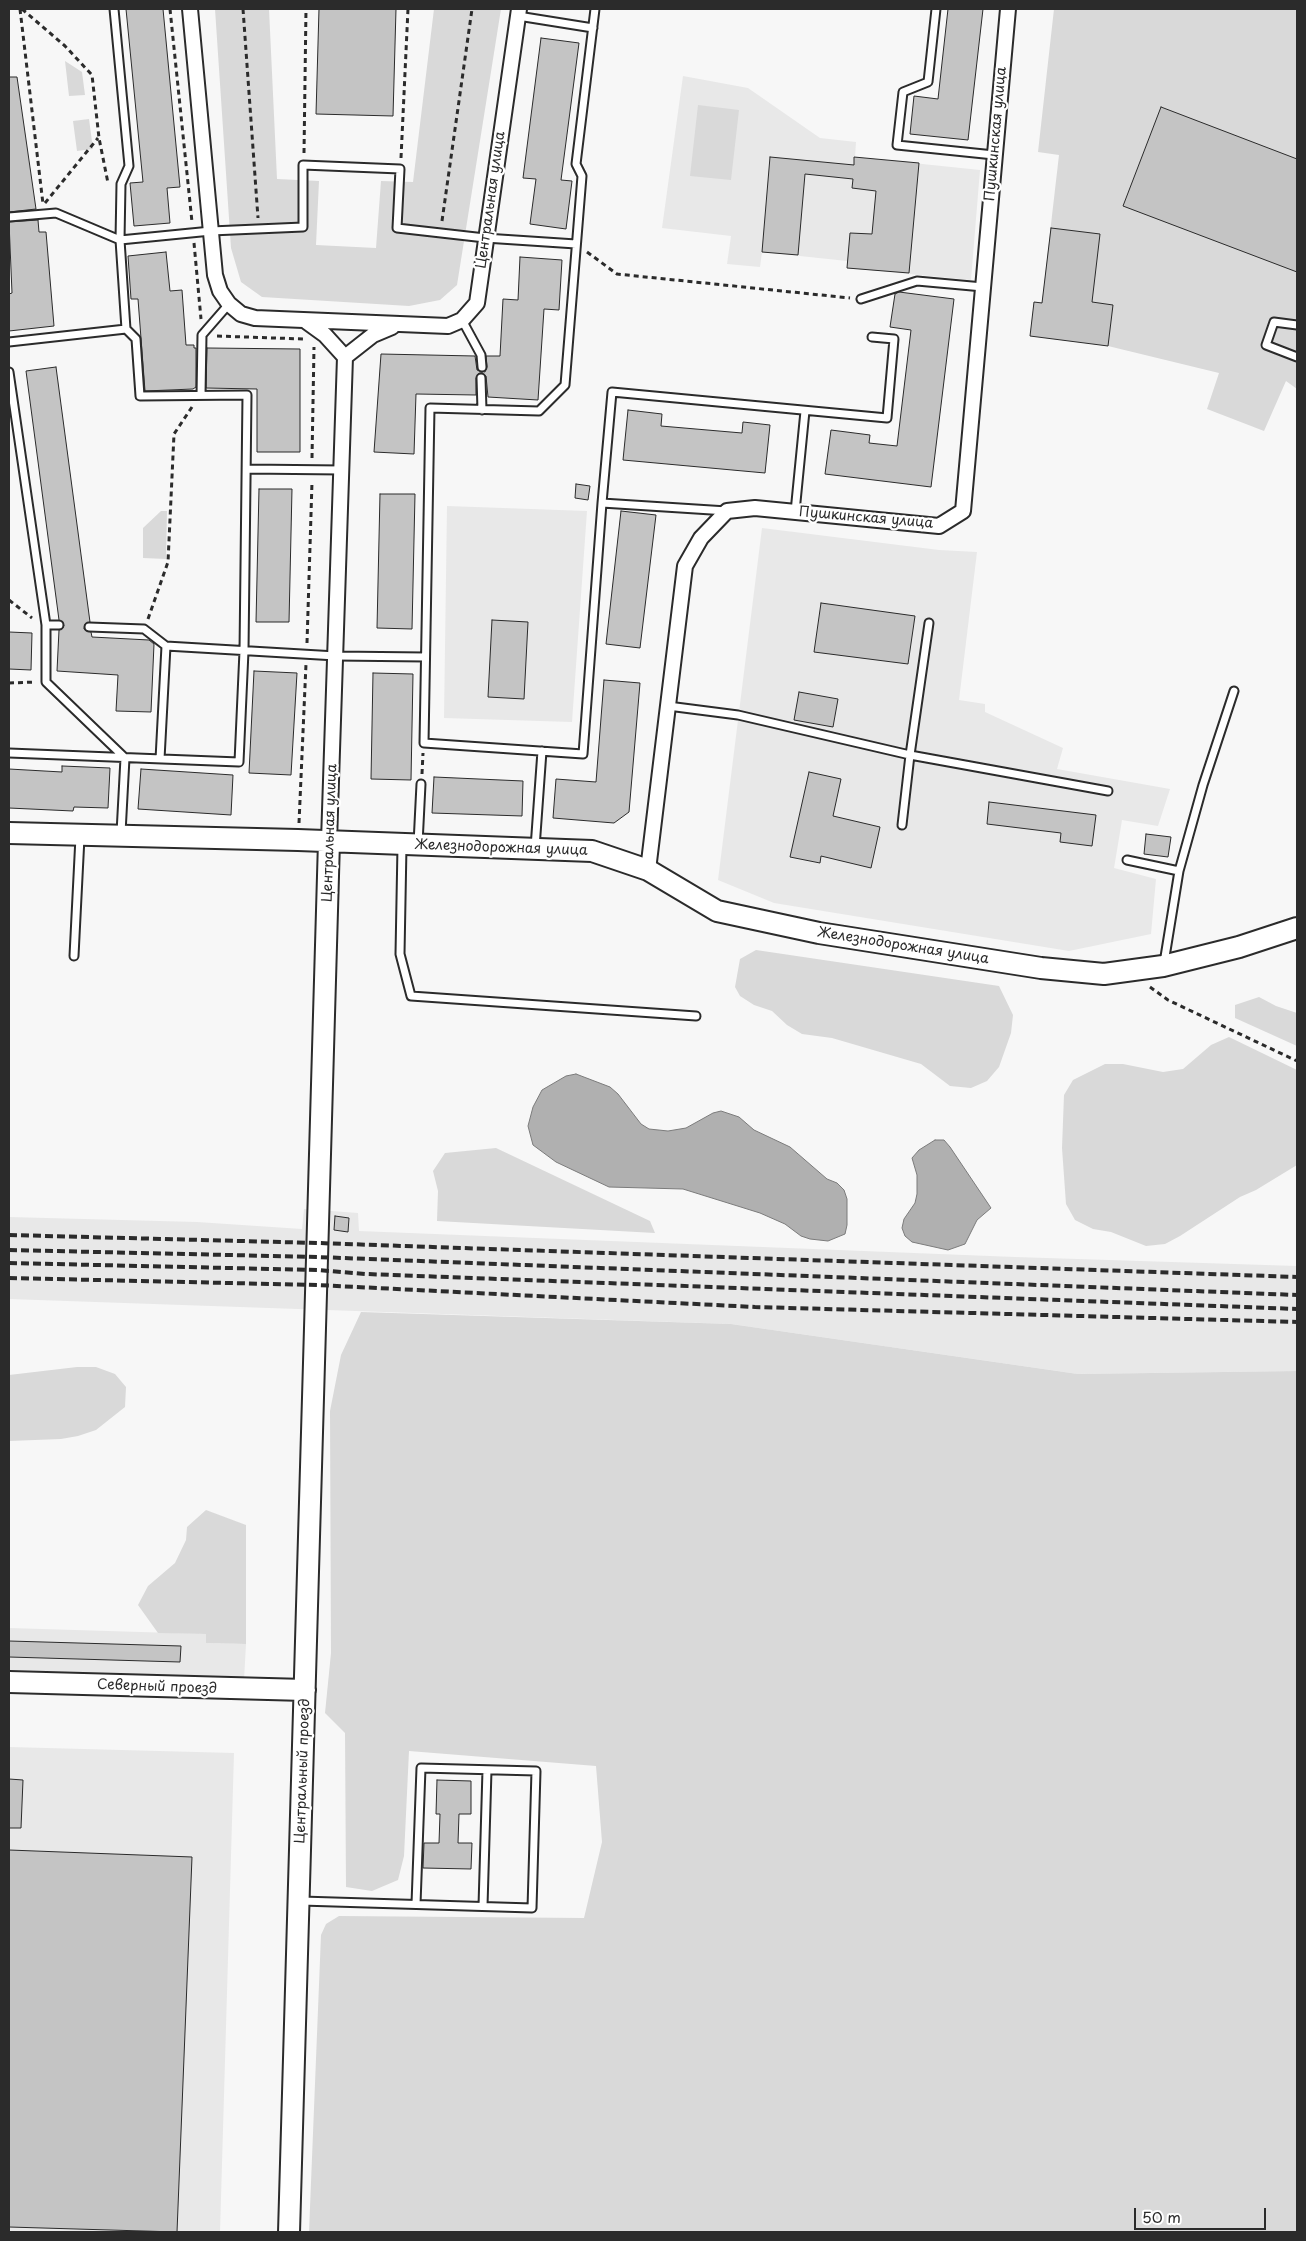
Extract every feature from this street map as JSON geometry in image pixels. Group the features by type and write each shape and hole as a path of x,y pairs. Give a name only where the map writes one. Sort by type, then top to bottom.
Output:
{"street":[{"path":"190,9 215,275 220,291 229,304 241,314 256,318 307,322 448,326 462,320"},
{"name":"Пушкинская улица","path":"726,512 755,508 939,526 963,511 1008,9"},
{"name":"Центральная улица","path":"462,320 477,303 519,13"},
{"path":"307,322 325,335 345,357 373,335 397,325"},
{"name":"Центральная улица","path":"316,1309 345,357"},
{"path":"648,870 685,566 701,538 726,512"},
{"name":"Железнодорожная улица","path":"9,833 329,841 592,851 648,870 717,911 810,931 1041,968 1104,974 1163,966 1239,947 1297,928"},
{"name":"Центральный проезд","path":"289,2232 316,1309"},
{"name":"Северный проезд","path":"9,1682 305,1690"}],"lane":[{"path":"9,753 239,762 244,651 247,395 140,396 136,340 126,329 120,240 121,184 129,166 114,9"},
{"path":"595,9 576,164 582,176 565,385 539,412 430,408 424,743 583,754 612,392 887,418 894,339 872,337"},
{"path":"936,9 928,82 903,92 897,145 994,155"},
{"path":"519,13 593,28"},
{"path":"9,217 56,213 120,240 211,231 303,227 303,165 400,169 397,228 486,238 576,244"},
{"path":"861,299 916,281 983,287"},
{"path":"201,395 202,335 229,304"},
{"path":"462,320 481,355 482,367"},
{"path":"1297,325 1274,322 1266,344 1297,357"},
{"path":"9,342 126,329"},
{"path":"9,372 46,626 46,682 125,758 121,836"},
{"path":"481,378 482,410"},
{"path":"795,512 805,411"},
{"path":"247,469 342,470"},
{"path":"602,503 726,512"},
{"path":"902,825 929,623"},
{"path":"46,626 59,625"},
{"path":"89,627 144,629 166,646 336,656 425,657"},
{"path":"160,759 166,646"},
{"path":"1163,966 1179,871 1203,785 1234,691"},
{"path":"668,706 738,715 910,755 1108,792"},
{"path":"535,850 542,751"},
{"path":"421,784 410,844 400,954 411,996 696,1016"},
{"path":"74,956 80,834"},
{"path":"1127,860 1179,871"},
{"path":"298,1901 532,1908 536,1771 421,1768 416,1904"},
{"path":"483,1906 487,1770"}],"path":[{"path":"21,9 43,205 99,138"},
{"path":"21,9 65,46 92,75 99,138 108,184"},
{"path":"242,9 259,228"},
{"path":"303,165 306,9"},
{"path":"400,169 408,9"},
{"path":"441,233 472,9"},
{"path":"576,244 617,274 861,299"},
{"path":"144,629 168,562 174,434 201,395"},
{"path":"9,600 46,626"},
{"path":"9,682 46,682"},
{"path":"421,784 424,743"},
{"path":"1127,971 1168,1000 1297,1061"}],"shaded area":[{"path":"215,9 269,9 277,179 319,181 316,245 376,248 381,181 413,182 434,9 501,9 457,285 440,300 409,306 262,297 241,282 231,248"},
{"path":"1054,9 1297,9 1297,389 1286,381 1264,431 1207,409 1219,373 1108,346 1030,336 1034,302 1042,302 1059,155 1038,152"},
{"path":"65,61 82,72 85,95 69,96"},
{"path":"683,76 748,88 820,138 856,142 855,157 980,170 971,280 847,268 847,261 762,252 760,267 727,264 731,236 662,228"},
{"path":"698,105 739,110 731,180 690,176"},
{"path":"89,119 93,149 77,151 73,121"},
{"path":"447,506 587,511 572,722 444,718"},
{"path":"161,511 167,511 166,559 143,558 143,528"},
{"path":"762,528 939,550 977,552 959,700 985,704 985,712 1063,748 1057,769 1170,789 1158,826 1122,820 1114,868 1156,879 1151,934 1069,951 774,903 718,880"},
{"path":"756,950 999,986 1013,1015 1011,1033 999,1067 987,1081 971,1088 950,1086 921,1064 832,1038 802,1034 787,1025 772,1011 754,1005 740,996 735,987 740,959"},
{"path":"1259,997 1276,1006 1297,1013 1297,1046 1235,1018 1235,1005"},
{"path":"1229,1037 1297,1070 1297,1165 1256,1190 1240,1197 1165,1244 1146,1246 1111,1232 1093,1229 1075,1220 1066,1204 1062,1148 1064,1095 1073,1080 1105,1064 1123,1064 1163,1072 1183,1069 1211,1045"},
{"path":"576,1074 610,1087 618,1094 641,1124 649,1129 668,1131 686,1128 713,1113 721,1111 739,1117 754,1130 790,1147 827,1179 837,1183 844,1190 847,1199 845,1234 828,1241 810,1239 801,1236 785,1224 760,1213 683,1189 609,1187 556,1162 533,1145 528,1126 533,1107 542,1090 566,1076"},
{"path":"935,1140 944,1140 950,1147 991,1208 977,1220 965,1244 948,1250 912,1242 905,1236 902,1228 904,1219 915,1203 917,1194 917,1175 912,1158 919,1150"},
{"path":"496,1148 650,1221 655,1233 437,1221 438,1191 433,1171 445,1153"},
{"path":"304,1209 358,1213 359,1231 1015,1257 1297,1266 1297,1371 1078,1374 731,1324 9,1299 9,1217 197,1222 302,1229"},
{"path":"361,1312 731,1324 1078,1374 1297,1371 1297,2232 309,2232 321,1935 326,1924 339,1916 584,1918 602,1842 596,1766 409,1751 404,1856 398,1880 372,1891 346,1887 345,1733 325,1713 331,1653 330,1411 341,1355"},
{"path":"77,1367 96,1367 115,1374 126,1387 125,1407 96,1430 78,1436 61,1439 9,1441 9,1375"},
{"path":"206,1510 246,1525 246,1644 206,1643 206,1634 158,1633 138,1605 148,1586 175,1563 186,1540 187,1527"},
{"path":"9,1628 207,1634 207,1643 246,1644 244,1680 9,1673"},
{"path":"9,1747 234,1753 220,2232 9,2232"}],"building":[{"path":"126,9 163,9 180,187 167,188 170,223 134,226 130,183 143,182"},
{"path":"319,9 396,9 393,116 316,114"},
{"path":"948,9 983,9 968,140 910,134 914,96 938,99"},
{"path":"541,38 579,43 561,180 572,181 566,229 530,224 536,179 523,178"},
{"path":"9,77 17,77 36,209 9,212"},
{"path":"1161,107 1297,159 1297,272 1123,206"},
{"path":"770,157 854,165 854,157 919,163 909,273 847,268 850,233 872,234 876,191 852,188 853,179 805,174 798,255 762,252"},
{"path":"38,220 39,232 46,232 54,326 9,331 9,294 12,293 9,222"},
{"path":"1051,228 1100,234 1092,302 1113,305 1108,346 1030,336 1034,302 1042,303"},
{"path":"166,252 170,291 182,290 186,345 194,345 194,348 196,348 196,387 193,389 145,391 138,299 131,299 128,256"},
{"path":"520,257 562,260 559,310 544,309 538,400 488,397 486,376 479,373 476,378 476,395 416,394 414,454 374,452 381,354 475,356 477,370 485,372 487,367 486,356 500,356 503,299 518,300"},
{"path":"899,292 954,299 931,487 825,474 831,430 870,435 869,443 897,446 911,330 890,327 895,294"},
{"path":"207,348 300,349 300,452 257,452 257,389 206,388"},
{"path":"56,367 90,622 85,624 84,629 91,632 92,637 149,640 154,644 151,712 116,711 118,675 57,671 59,630 64,625 59,620 26,371"},
{"path":"628,410 662,414 661,426 742,433 743,422 770,425 765,473 623,460"},
{"path":"576,484 590,486 588,500 575,498"},
{"path":"259,489 292,489 289,622 256,622"},
{"path":"380,494 415,494 412,629 377,628"},
{"path":"621,511 656,515 640,648 606,644"},
{"path":"821,603 915,616 908,664 814,652"},
{"path":"492,620 528,622 524,699 488,697"},
{"path":"9,632 32,633 31,670 9,669"},
{"path":"254,671 297,673 291,775 249,773"},
{"path":"373,673 413,674 411,780 371,779"},
{"path":"604,680 640,683 629,812 614,823 553,818 556,779 596,782"},
{"path":"799,692 838,699 833,727 794,720"},
{"path":"62,766 110,768 108,808 74,807 73,811 9,808 9,769 62,772"},
{"path":"141,769 233,775 231,815 138,809"},
{"path":"809,772 841,779 833,816 880,827 871,868 821,856 820,863 790,857"},
{"path":"434,777 523,781 522,816 432,813"},
{"path":"989,802 1096,815 1092,846 1060,842 1061,833 987,824"},
{"path":"1146,834 1171,837 1168,857 1144,854"},
{"path":"335,1216 349,1218 348,1232 334,1230"},
{"path":"9,1641 181,1646 180,1662 9,1657"},
{"path":"9,1779 23,1780 21,1828 9,1828"},
{"path":"437,1780 471,1781 471,1814 459,1814 458,1843 472,1843 471,1869 423,1868 424,1843 439,1843 440,1814 436,1814"},
{"path":"9,1850 192,1857 177,2232 9,2227"}],"railway":[{"path":"9,1235 318,1243 1297,1277"},
{"path":"9,1250 317,1257 1297,1295"},
{"path":"9,1263 317,1270 366,1274 1297,1309"},
{"path":"9,1278 317,1285 755,1307 1297,1322"}]}
